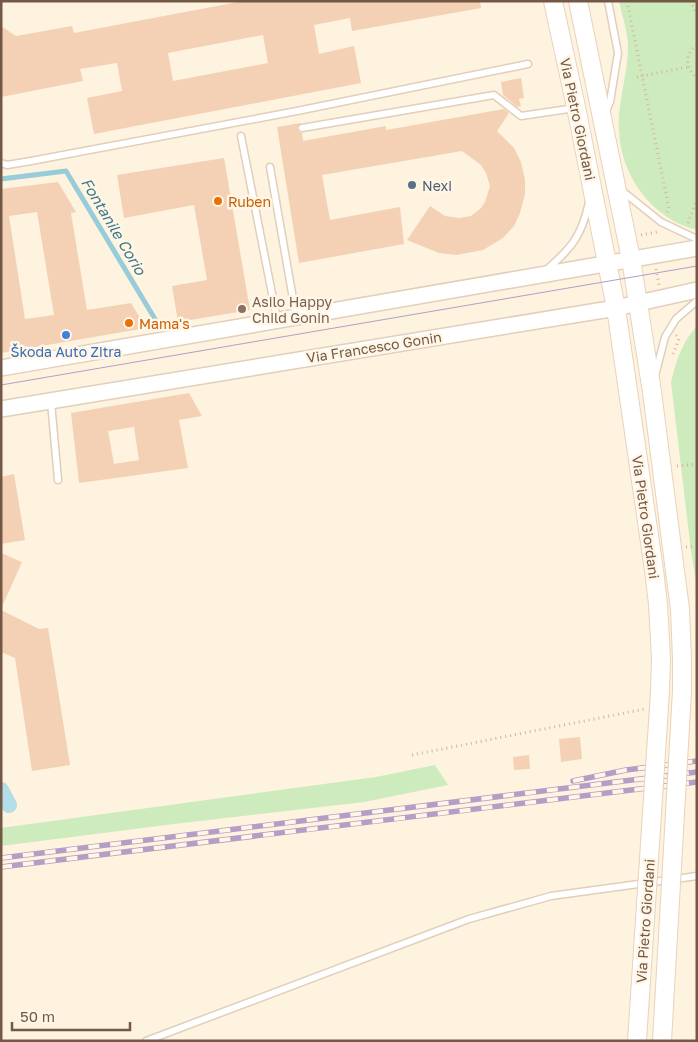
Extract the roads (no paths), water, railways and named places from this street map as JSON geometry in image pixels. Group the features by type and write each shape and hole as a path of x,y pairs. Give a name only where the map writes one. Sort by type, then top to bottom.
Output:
{"main road":[{"name":"Via Pietro Giordani","path":"553,1 616,308 658,604 660,692 637,1041"},
{"name":"Via Pietro Giordani","path":"578,1 632,259 652,392 680,608 682,691 662,1041"}],"street":[{"path":"1,368 697,248"},
{"name":"Via Francesco Gonin","path":"1,409 616,308 697,290"}],"lane":[{"name":"Via Pietro Giordani","path":"603,119 610,102 618,53 608,1"},
{"path":"1,163 7,165 40,160 528,64"},
{"path":"302,128 494,95 521,116 576,107"},
{"path":"241,136 277,320"},
{"path":"270,167 296,317"},
{"name":"Via Pietro Giordani","path":"617,186 665,225 697,239"},
{"path":"540,275 575,242 586,220 592,188"},
{"name":"Via Pietro Giordani","path":"652,392 665,337 676,319 697,301"},
{"path":"51,401 50,412 58,480"},
{"path":"146,1041 469,919 551,896 697,876"}],"waterway":[{"name":"Fontanile Corio","path":"1,179 66,171 158,324"},
{"path":"1,790 9,805"}],"tram line":[{"path":"1,385 697,266"}],"railway":[{"path":"573,781 626,770 697,761"},
{"path":"1,858 697,772"},
{"path":"1,867 697,782"}],"place":[{"name":"Nexi","path":"412,185"},
{"name":"Ruben","path":"218,201"},
{"name":"Asilo Happy Child Gonin","path":"242,309"},
{"name":"Mama's","path":"129,323"},
{"name":"Škoda Auto Zitra","path":"66,335"}]}
